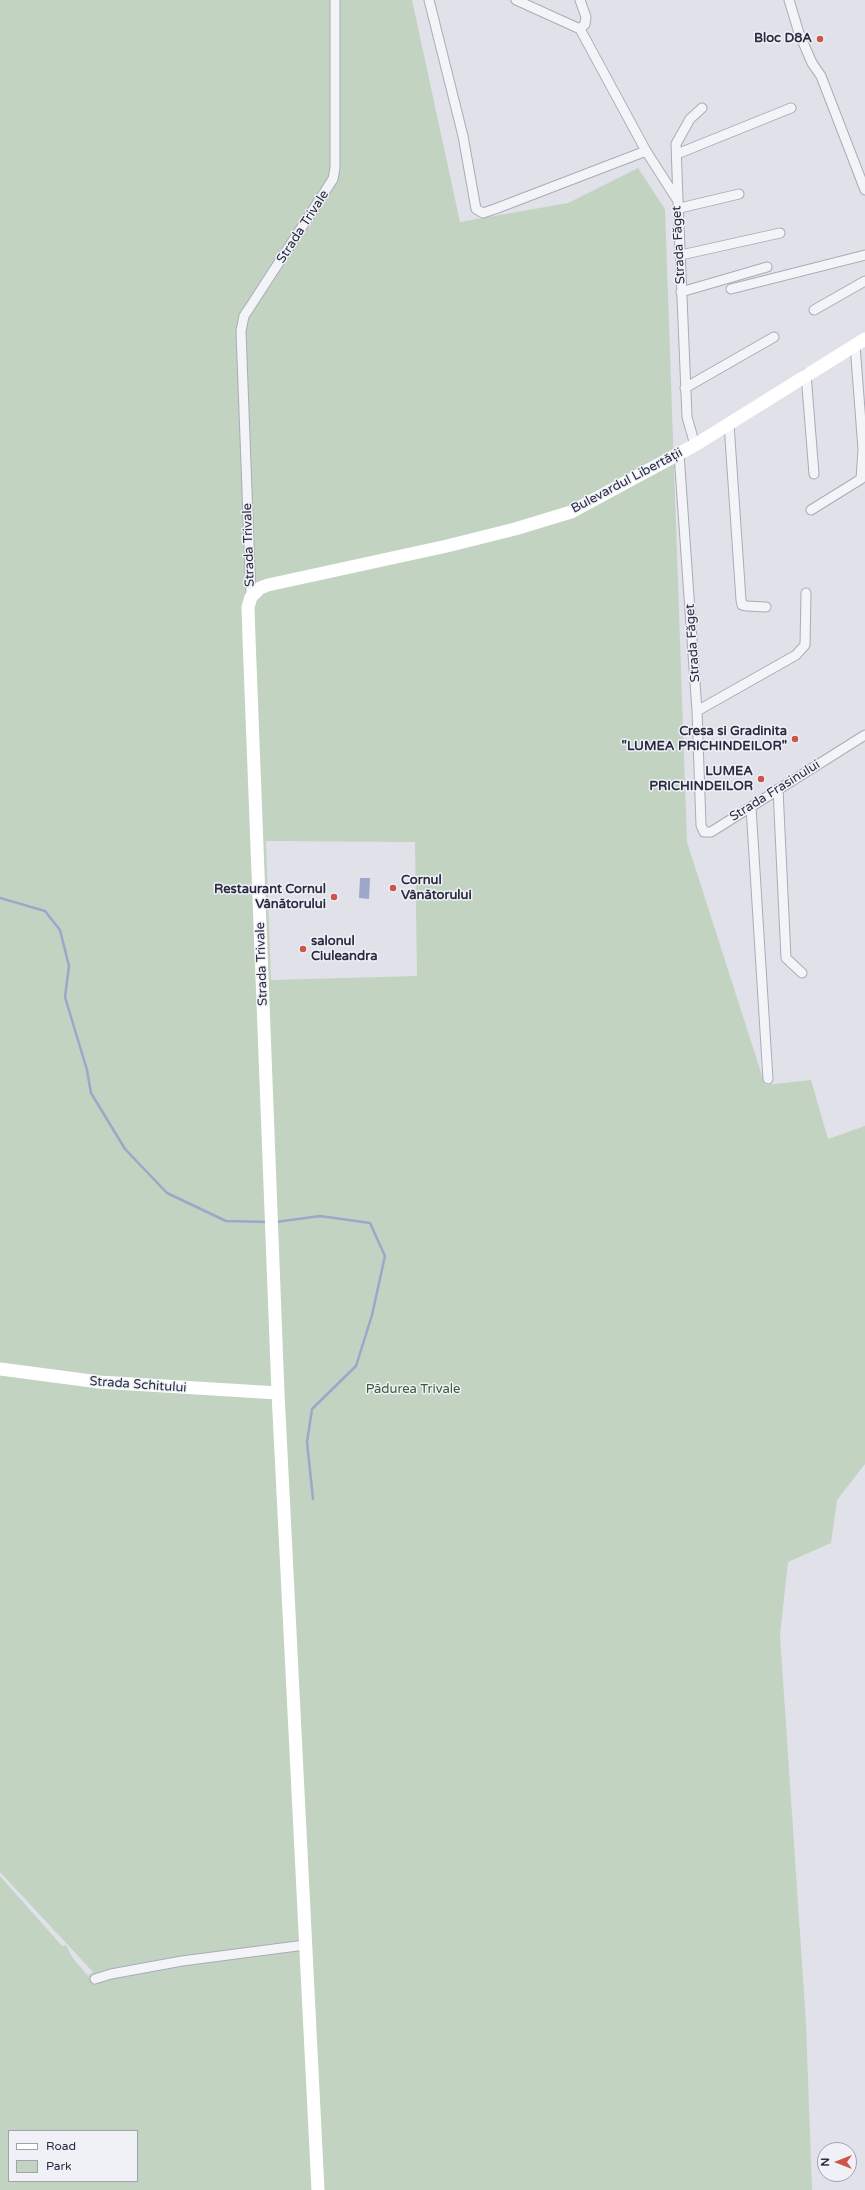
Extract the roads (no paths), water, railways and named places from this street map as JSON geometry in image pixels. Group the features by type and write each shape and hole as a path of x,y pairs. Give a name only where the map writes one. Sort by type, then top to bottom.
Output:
{"main road":[{"name":"Bulevardul Libertății","path":"251,597 260,588 268,585 462,542 515,529 571,512 680,454 806,374 860,342"},
{"name":"Strada Trivale","path":"251,597 248,607 278,1394 318,2190"},
{"name":"Strada Schitului","path":"0,1370 99,1382 278,1394"}],"street":[{"name":"Strada Trivale","path":"251,597 241,331 244,316 333,178 335,168 335,0"},
{"path":"429,0 463,136 476,209 483,213 495,209 646,151"},
{"path":"516,0 580,29 585,24 586,17 580,0"},
{"path":"789,0 812,63 822,76 865,190"},
{"name":"Strada Făget","path":"580,29 646,151 679,205 685,388 687,417 695,445"},
{"path":"702,108 680,135 676,144 679,205 739,194"},
{"path":"677,154 791,108"},
{"path":"681,255 780,233"},
{"path":"731,289 865,254"},
{"path":"681,292 767,267"},
{"path":"814,310 865,281"},
{"path":"685,388 774,337"},
{"path":"812,510 862,479 864,449 860,342"},
{"path":"806,374 814,474"},
{"path":"729,424 742,605 766,607"},
{"name":"Strada Făget","path":"680,454 698,711 701,825 704,832"},
{"path":"698,711 796,655 805,645 806,593"},
{"name":"Strada Frasinului","path":"704,832 712,832 865,735"},
{"path":"778,789 786,958 802,972"},
{"path":"751,807 768,1079"},
{"path":"95,1979 111,1974 182,1961 305,1945"}],"water":[{"path":"360,878 370,878 369,899 359,898"}],"waterway":[{"path":"0,898 45,911 60,930 69,966 65,997 87,1070 91,1093 125,1149 167,1193 226,1221 268,1222"},
{"path":"276,1222 320,1216 370,1223 385,1256 372,1315 356,1366 312,1409 307,1442 313,1499"}],"place":[{"name":"Bloc D8A","path":"820,39"},
{"name":"Cresa si Gradinita \"LUMEA PRICHINDEILOR\"","path":"795,739"},
{"name":"LUMEA PRICHINDEILOR","path":"761,779"},
{"name":"Cornul Vânătorului","path":"393,888"},
{"name":"Restaurant Cornul Vânătorului","path":"334,897"},
{"name":"salonul Ciuleandra","path":"303,949"}],"park label":[{"name":"Pădurea Trivale","path":"413,1390"}]}
